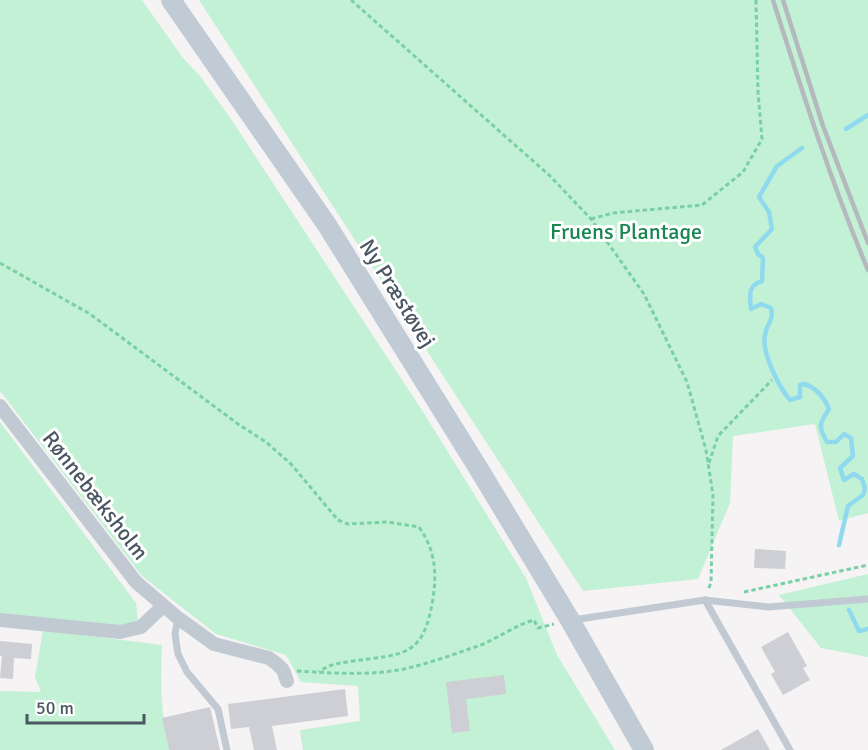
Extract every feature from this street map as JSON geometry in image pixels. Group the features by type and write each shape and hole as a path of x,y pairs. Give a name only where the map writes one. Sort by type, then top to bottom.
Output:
{"street":[{"name":"Ny Præstøvej","path":"171,0 327,225 471,456 570,620 644,750"},
{"name":"Rønnebæksholm","path":"0,405 136,582 178,618 214,644 268,658 285,675"},
{"path":"0,620 128,632 141,627 163,606"}],"lane":[{"path":"570,620 705,600 768,607 868,599"},
{"path":"705,600 790,750"},
{"path":"178,618 176,634 178,654 187,672 218,709 227,750"}],"path":[{"path":"351,0 549,175 591,219 644,294 687,382 706,450 713,495 713,531 711,582 705,600"},
{"path":"591,219 614,213 702,205 743,172 762,139 758,92 756,0"},
{"path":"0,263 90,314 238,424 266,442 291,464 338,520 348,524 388,522 419,527 429,542 435,582 429,621 418,644 402,654 326,666 319,672"},
{"path":"708,465 718,436 772,380"},
{"path":"734,594 868,566"},
{"path":"285,675 319,672 366,674 404,669 477,646 526,622 534,621 538,628 570,620"}],"green space":[{"path":"0,0 142,0 183,58 200,76 229,116 425,415 526,578 557,655 615,750 303,750 300,730 360,721 358,686 301,682 286,655 216,634 142,576 0,391"},
{"name":"Fruens Plantage","path":"199,0 868,0 868,513 839,521 815,424 733,436 730,503 698,579 583,591"},
{"path":"0,422 136,603 138,620 120,628 0,615"},
{"path":"868,574 868,657 821,648 779,595"},
{"path":"43,630 162,645 162,698 169,750 0,750 0,691 41,692 35,677"}],"building":[{"path":"755,549 786,551 785,569 754,568"},
{"path":"788,632 807,666 803,668 810,680 783,695 771,674 775,672 761,647"},
{"path":"0,641 32,644 31,659 14,658 13,679 0,678 2,656 0,656"},
{"path":"504,675 506,694 466,699 470,731 452,733 446,682"},
{"path":"345,689 348,716 272,726 277,750 254,750 249,727 231,729 228,704"},
{"path":"210,707 220,750 169,750 162,718"},
{"path":"758,729 770,750 721,750"}],"waterway":[{"path":"846,129 868,115"},
{"path":"802,148 777,166 759,197 769,212 772,229 755,247 763,258 762,281 752,289 751,309 761,304 771,308 772,316 764,342 768,360 776,378 790,400 800,397 800,385 804,384 813,388 829,409 821,425 827,442 836,442 844,434 851,438 853,456 840,468 844,480 854,474 862,479 865,489 863,495 848,506 839,545"},
{"path":"849,610 859,631 868,629"}],"railway":[{"path":"773,0 829,170 868,270"},
{"path":"783,0 823,126 868,243"}]}
